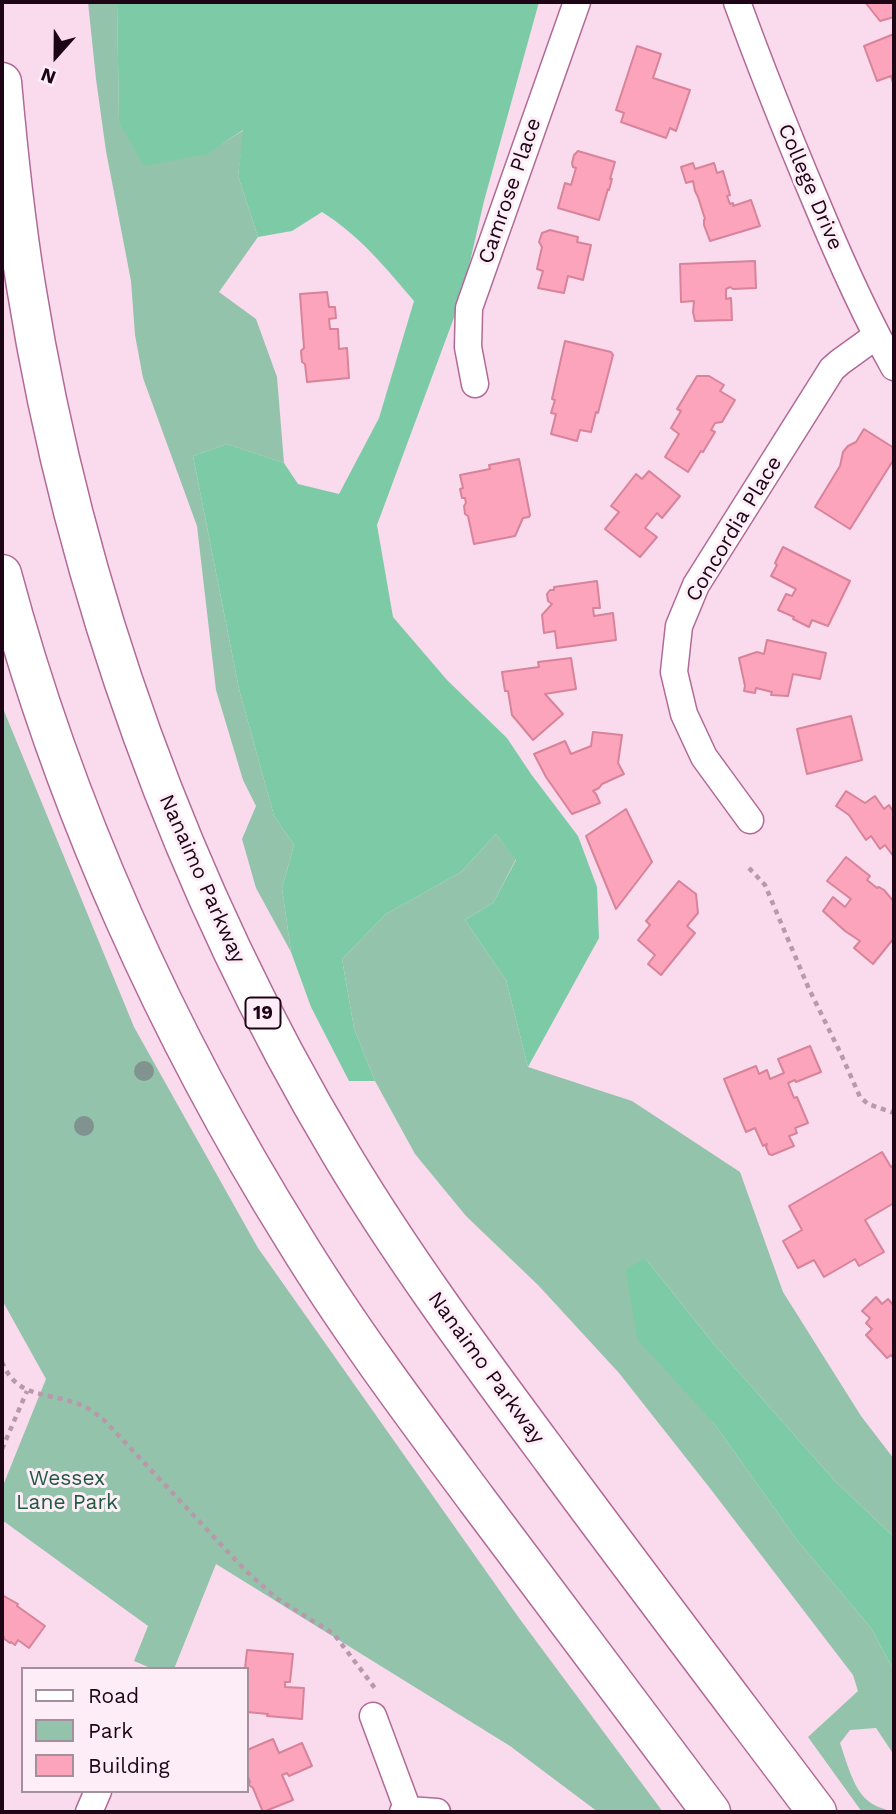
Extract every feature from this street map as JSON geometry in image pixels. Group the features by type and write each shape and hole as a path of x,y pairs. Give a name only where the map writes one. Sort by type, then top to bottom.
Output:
{"highway":[{"name":"Nanaimo Parkway","path":"2,82 25,285 66,487 118,667 161,785 217,919 311,1101 398,1245 479,1360 817,1812"},
{"path":"2,574 50,728 107,876 176,1027 263,1188 297,1244 384,1372 711,1812"}],"street":[{"name":"Camrose Place","path":"475,384 468,347 470,308 577,2"},
{"name":"College Drive","path":"737,2 801,167 849,279 894,367"},
{"name":"Concordia Place","path":"750,820 705,757 684,714 674,672 679,626 696,585 832,369 876,336"},
{"path":"378,1707 405,1811 437,1812"},
{"path":"89,1812 97,1793"}],"path":[{"path":"749,868 765,885 859,1097 868,1104 894,1113"},
{"path":"2,1362 15,1382 27,1391 73,1402 91,1410 104,1420 245,1570 276,1598 334,1634 378,1707"},
{"path":"2,1449 27,1391"}],"green space":[{"path":"88,2 117,2 119,121 207,153 244,130 238,176 258,237 219,292 256,319 277,377 284,463 227,444 193,456 239,689 274,816 294,845 282,888 291,952 256,888 242,839 256,806 243,780 216,690 197,526 143,378 135,335 131,281 106,151"},
{"path":"117,2 539,2 484,201 462,296 377,525 393,617 447,680 507,738 578,836 597,887 599,938 528,1067 506,980 465,920 493,903 516,860 496,834 461,872 386,914 342,959 354,1028 375,1081 349,1081 311,1007 291,952 282,888 294,845 274,816 239,689 193,456 227,444 284,463 298,484 339,494 379,418 414,301 360,242 322,212 292,231 258,237 238,176 243,130 207,154 144,166 119,122"},
{"name":"Wessex Lane Park","path":"2,706 134,1027 258,1248 519,1618 663,1812 598,1812 510,1746 216,1564 175,1667 148,1667 134,1661 148,1626 2,1520 2,1488 46,1379 2,1300"},
{"path":"496,834 516,859 493,903 465,920 506,980 528,1067 632,1101 740,1172 783,1292 861,1416 894,1459 894,1537 835,1481 713,1343 645,1258 713,1422 797,1540 871,1628 894,1671 894,1755 876,1728 850,1730 840,1743 850,1773 862,1795 872,1804 893,1812 862,1812 808,1737 858,1691 853,1675 619,1373 538,1285 466,1216 415,1154 375,1081 354,1028 342,959 386,914 461,872"},
{"path":"645,1258 713,1343 835,1481 894,1537 894,1671 871,1628 797,1540 713,1422 637,1339 626,1270"}],"building":[{"path":"865,2 894,2 894,17 880,21"},
{"path":"894,34 894,86 891,76 877,81 864,46"},
{"path":"637,46 661,54 653,78 690,90 676,131 670,128 666,138 621,122 624,113 616,110"},
{"path":"578,151 615,162 599,220 558,208 565,183 571,185 576,168 572,163"},
{"path":"693,163 695,169 714,163 717,173 723,171 730,204 733,203 733,206 751,200 760,226 710,241 693,181 686,183 681,167"},
{"path":"550,230 578,237 577,242 591,245 583,280 568,276 564,293 538,288 543,271 537,269 542,247 539,242 542,233"},
{"path":"755,261 756,288 726,289 726,299 731,298 732,320 695,321 694,301 681,302 680,264"},
{"path":"327,292 329,307 335,307 336,318 329,319 330,329 338,329 339,349 347,348 349,378 307,382 301,351 304,348 300,294"},
{"path":"565,341 611,352 613,355 591,432 580,430 577,441 551,434 556,414 551,413 555,400 552,399"},
{"path":"697,376 709,376 724,385 720,391 735,400 722,422 715,423 711,430 715,432 688,472 665,457 679,434 671,428 681,411 677,409"},
{"path":"864,429 894,448 894,459 850,529 815,507 840,466 843,452 856,442"},
{"path":"519,459 529,517 523,518 515,536 474,544 468,516 465,514 466,503 460,489 463,488 460,475"},
{"path":"649,471 680,496 662,518 657,513 645,528 657,537 640,557 605,529 619,512 611,506 636,474 642,479"},
{"path":"783,547 850,581 828,626 812,620 809,627 778,610 786,594 792,596 796,589 771,576"},
{"path":"597,581 600,608 593,608 594,616 613,613 616,640 557,648 555,631 544,633 542,615 552,604 548,601 547,594 554,590 554,587"},
{"path":"767,640 826,653 820,679 793,674 788,696 771,695 772,692 756,688 755,693 744,691 739,658 757,652 764,654"},
{"path":"571,658 576,689 545,694 563,714 533,740 512,715 502,672 539,667 538,662"},
{"path":"851,716 862,760 807,774 797,729"},
{"path":"593,732 622,735 618,763 624,774 593,791 600,803 572,814 546,777 534,754 565,741 571,754 591,746"},
{"path":"846,791 865,803 875,796 884,809 889,805 894,813 894,857 885,845 880,849 871,836 866,840 849,815 836,806"},
{"path":"626,809 652,862 616,909 586,836"},
{"path":"846,857 870,876 867,880 884,890 894,902 894,938 873,964 854,948 860,941 823,911 833,897 845,907 851,899 827,881"},
{"path":"679,881 696,894 698,913 687,926 695,933 661,975 648,964 655,955 638,940 650,925 646,921"},
{"path":"810,1046 821,1072 788,1083 808,1123 795,1128 797,1133 789,1136 794,1146 769,1154 767,1144 763,1146 755,1128 746,1132 724,1079 756,1066 759,1074 767,1070 770,1079 784,1073 778,1059"},
{"path":"882,1152 891,1167 894,1165 894,1203 865,1220 884,1252 859,1266 855,1259 824,1277 814,1260 798,1268 783,1241 802,1230 789,1206"},
{"path":"876,1297 882,1304 888,1299 894,1306 894,1359 891,1355 887,1358 866,1335 872,1329 866,1323 870,1318 862,1311"},
{"path":"2,1595 45,1626 29,1648 18,1640 15,1645 3,1638"},
{"path":"247,1650 293,1654 290,1682 285,1682 285,1687 304,1688 302,1719 248,1712 248,1667 245,1667"},
{"path":"273,1739 279,1753 302,1743 312,1766 289,1776 287,1773 282,1775 293,1800 263,1812 253,1788 249,1785 248,1750"}]}
